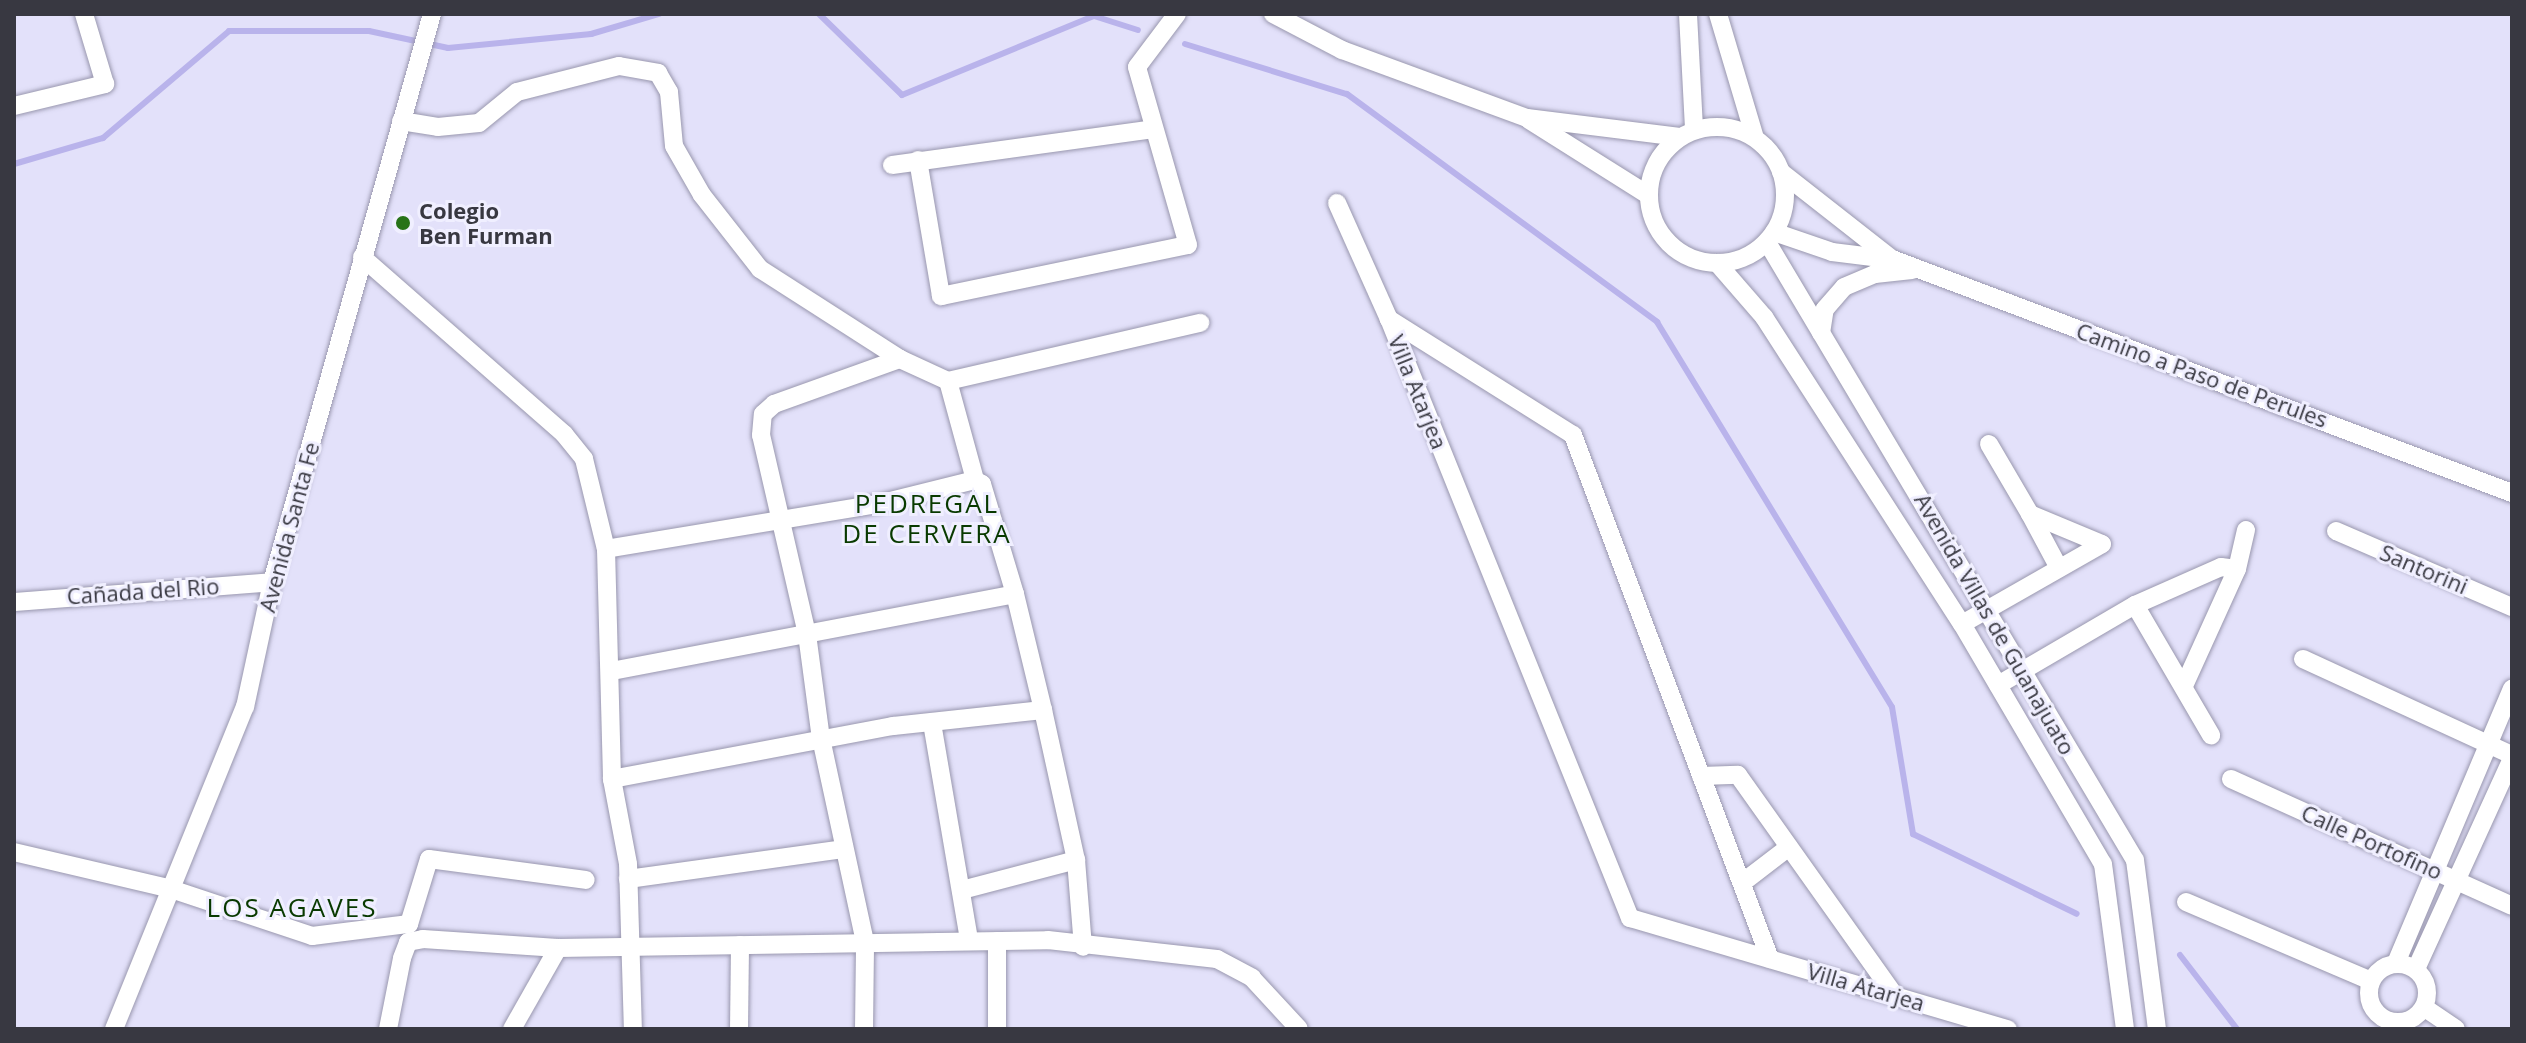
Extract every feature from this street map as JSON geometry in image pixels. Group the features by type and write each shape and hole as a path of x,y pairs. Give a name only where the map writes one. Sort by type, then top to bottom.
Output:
{"street":[{"path":"14,106 105,84 84,14"},
{"name":"Avenida Santa Fe","path":"114,1029 168,888 245,707 272,582 432,14"},
{"path":"918,160 941,296 1188,245 1137,67 1177,14"},
{"path":"1273,14 1342,50 1527,118 1648,195"},
{"path":"1688,14 1687,134 1661,156 1648,195 1662,235 1677,250 1717,263 1753,253 1771,237 1783,213 1781,172 1755,138 1718,14"},
{"path":"401,121 438,127 479,123 517,92 619,66 658,73 669,92 674,146 702,195 760,269 900,359 948,381 1200,323"},
{"path":"1527,118 1687,134 1736,129 1755,138"},
{"path":"892,165 1154,129"},
{"name":"Camino a Paso de Perules","path":"1781,172 1892,259 2512,493"},
{"path":"1337,203 1389,319"},
{"name":"Camino a Paso de Perules","path":"1771,237 1832,252 1892,259"},
{"name":"Avenida Villas de Guanajuato","path":"1771,237 1821,333 2135,860 2157,1029"},
{"path":"362,257 564,434 584,459 606,549 612,671 612,779 628,879 633,1029"},
{"name":"Avenida Villas de Guanajuato","path":"1717,263 1764,317 1962,624 2103,864 2125,1029"},
{"path":"1821,333 1825,309 1844,287 1875,274 1915,269"},
{"name":"Villa Atarjea","path":"1389,319 1573,435 1770,959"},
{"name":"Villa Atarjea","path":"1389,319 1630,918 2008,1029"},
{"path":"864,1029 865,942 821,739 807,634 761,435 763,414 774,404 900,359"},
{"path":"948,381 975,480"},
{"path":"1989,444 2059,568"},
{"path":"606,549 678,534 781,521 975,480 982,484 1015,594 1076,860 1083,947"},
{"path":"1962,624 2102,544 2030,514"},
{"path":"2184,686 2237,569 2246,530"},
{"name":"Santorini","path":"2336,531 2512,607"},
{"path":"1998,685 2135,605 2221,567 2237,569"},
{"name":"Cañada del Rio","path":"14,602 272,582"},
{"path":"612,671 1015,594"},
{"path":"2135,605 2211,735"},
{"path":"2303,659 2512,757 2416,969"},
{"path":"2396,963 2512,689"},
{"path":"612,779 821,739 1043,710"},
{"path":"932,723 969,940"},
{"path":"1701,776 1738,775 1895,996"},
{"name":"Calle Portofino","path":"2231,779 2512,906"},
{"path":"1742,883 1789,847"},
{"path":"628,879 843,849"},
{"path":"14,852 168,888 312,936 409,924 429,859 586,880"},
{"path":"962,890 1076,860"},
{"path":"2186,902 2371,981"},
{"path":"388,1029 408,942 423,939 558,948 1048,940 1083,947 1217,959 1252,978 1299,1029"},
{"path":"997,941 997,1029"},
{"path":"739,1029 740,945"},
{"path":"512,1029 558,948"},
{"path":"2396,963 2416,969 2425,980 2425,1008 2416,1017 2391,1022 2371,1006 2371,981 2381,968 2396,963"},
{"path":"2425,1008 2456,1029"}],"waterway":[{"path":"14,164 103,138 229,31 369,31 448,48 591,34 659,14"},
{"path":"819,14 902,95 1094,16 1138,30"},
{"path":"1185,44 1347,94 1657,322 1892,707 1913,834 2077,914"},
{"path":"2180,955 2237,1029"}],"place":[{"name":"Colegio Ben Furman","path":"403,223"}],"district":[{"name":"PEDREGAL DE CERVERA","path":"927,519"},
{"name":"LOS AGAVES","path":"292,908"}]}
